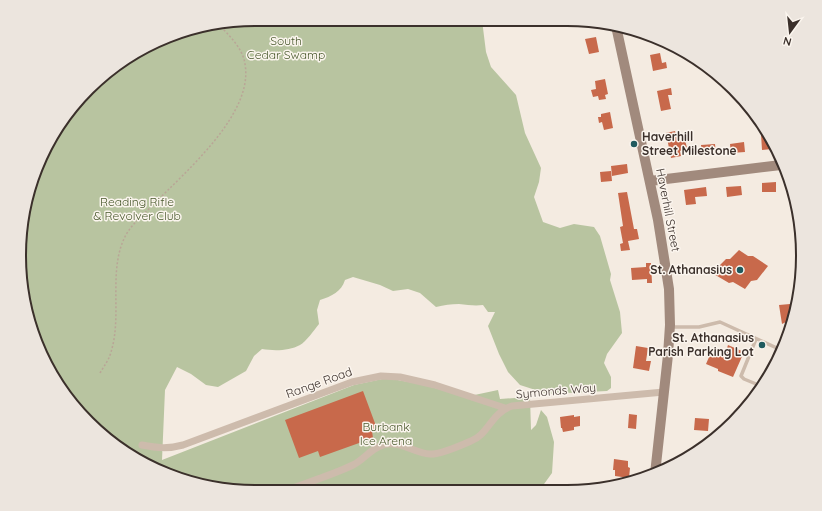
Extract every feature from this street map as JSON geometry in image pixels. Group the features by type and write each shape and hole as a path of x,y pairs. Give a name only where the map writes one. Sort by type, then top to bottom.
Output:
{"street":[{"name":"Haverhill Street","path":"617,32 650,181 668,277 670,327 656,467"},
{"path":"650,181 778,165"},
{"name":"Range Road","path":"142,445 166,449 183,445 352,382 381,376 400,377 421,382 506,408"},
{"name":"Symonds Way","path":"300,485 354,464 372,450 383,445 393,443 400,444 432,454 472,441 478,437 497,414 506,408 533,403 664,392"}],"lane":[{"path":"670,327 699,327 720,322 777,348"},
{"path":"756,339 741,376 756,384"}],"path":[{"path":"100,373 109,359 115,337 118,265 120,251 127,232 200,156 224,129 236,110 244,87 246,72 244,59 234,41 222,28"}],"green space":[{"path":"240,26 483,26 486,52 491,67 516,95 525,133 541,168 539,182 534,197 543,222 560,228 574,224 594,227 600,236 611,274 610,280 620,312 622,333 607,354 604,363 611,377 611,388 607,391 548,394 520,385 508,372 488,326 495,312 488,312 483,305 456,304 436,307 420,293 408,289 393,291 380,285 353,277 345,280 341,288 336,293 320,300 317,310 319,324 307,339 296,347 276,350 262,349 254,356 246,371 218,387 206,385 191,374 177,367 165,390 162,460 354,385 387,378 425,385 465,397 498,390 500,399 530,397 531,430 536,425 541,410 547,417 554,442 552,473 543,485 240,485 211,481 168,468 141,454 116,438 83,407 73,395 57,370 43,343 38,329 30,300 26,271 26,240 30,211 38,182 50,154 73,116 93,93 116,73 128,65 168,43 211,30"}],"building":[{"path":"596,37 599,52 589,54 585,39"},
{"path":"660,53 662,63 666,62 667,68 653,71 650,55"},
{"path":"605,79 608,94 605,95 606,99 599,100 598,96 593,97 591,90 596,89 595,81"},
{"path":"671,88 672,95 668,95 671,109 661,111 657,91"},
{"path":"610,112 613,128 604,130 602,122 599,123 598,117 601,117 601,114"},
{"path":"675,131 678,142 685,140 687,148 680,151 681,156 671,158 666,133"},
{"path":"761,135 769,149 762,150"},
{"path":"744,142 745,152 731,153 730,144"},
{"path":"715,144 716,154 701,155 701,145"},
{"path":"627,164 628,173 612,176 611,166"},
{"path":"611,171 612,181 601,182 600,172"},
{"path":"776,182 776,192 762,192 762,183"},
{"path":"741,186 742,195 727,197 726,187"},
{"path":"706,187 707,196 695,197 696,204 686,205 684,190"},
{"path":"627,192 634,229 637,229 639,239 628,241 630,250 621,251 620,244 623,243 620,227 623,226 618,193"},
{"name":"St. Athanasius","path":"739,250 748,256 753,256 768,266 757,280 751,281 745,289 733,282 729,283 712,273 726,259 730,259"},
{"path":"646,263 651,263 652,283 647,283 647,279 632,280 631,268 646,267"},
{"path":"790,304 786,322 782,324 779,305"},
{"path":"728,345 744,352 733,377 706,364 713,348 722,352 723,350 726,351"},
{"path":"636,346 648,348 646,361 651,361 649,371 633,368"},
{"name":"Burbank Ice Arena","path":"363,391 376,426 372,431 373,438 320,457 318,451 299,458 285,420"},
{"path":"629,414 637,415 636,429 628,428"},
{"path":"574,415 574,417 580,416 580,426 574,427 574,430 563,432 560,417"},
{"path":"695,418 709,419 708,431 694,430"},
{"path":"614,459 628,461 628,467 630,468 629,476 625,477 615,476 615,470 613,470"}],"place":[{"name":"Haverhill Street Milestone","path":"634,144"},
{"name":"St. Athanasius","path":"740,270"},
{"name":"St. Athanasius Parish Parking Lot","path":"762,345"}],"park label":[{"name":"South Cedar Swamp","path":"286,48"},
{"name":"Reading Rifle & Revolver Club","path":"137,209"}]}
